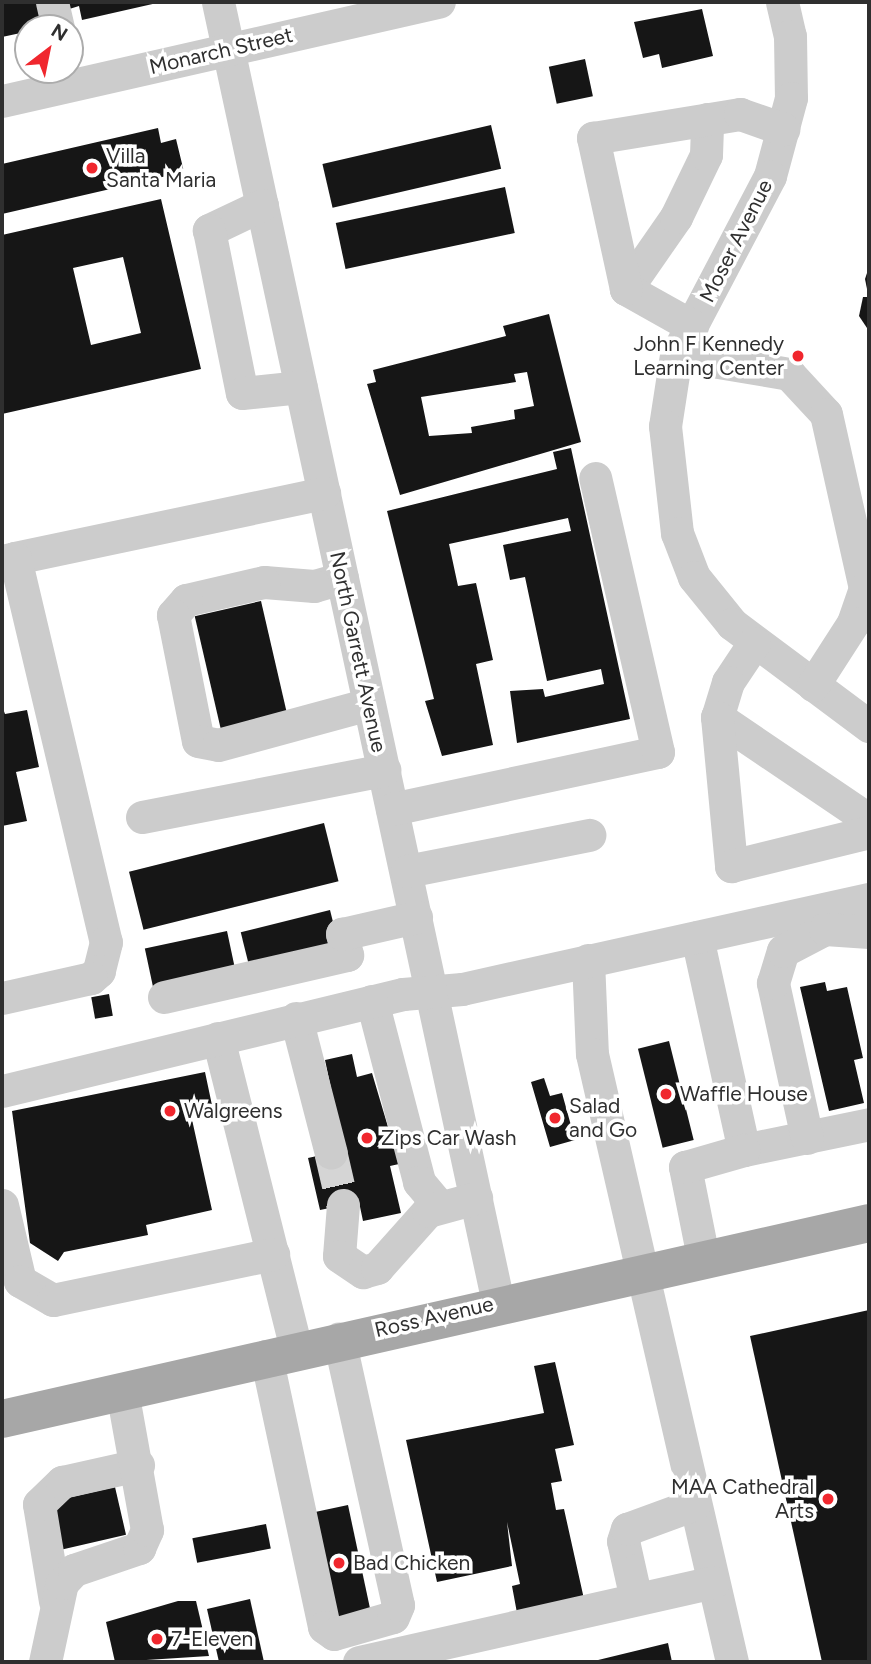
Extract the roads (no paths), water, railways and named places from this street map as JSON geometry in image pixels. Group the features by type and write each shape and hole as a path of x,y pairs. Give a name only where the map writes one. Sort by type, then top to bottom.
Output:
{"main road":[{"name":"Ross Avenue","path":"2,1419 498,1302 703,1256 869,1223"}],"street":[{"name":"North Garrett Avenue","path":"218,2 498,1302"},
{"name":"Monarch Street","path":"84,76 229,50 439,2"},
{"name":"Moser Avenue","path":"782,2 790,36 791,98 770,176 676,355 665,426 677,533 694,578 754,643 869,726"},
{"name":"Monarch Street","path":"2,101 52,84"},
{"path":"692,326 626,289 593,138 740,114 783,129"},
{"path":"626,289 676,217 706,155 707,119"},
{"path":"262,205 209,230 242,393 301,387"},
{"path":"676,355 789,374 826,414 866,588 853,623 813,685"},
{"path":"392,809 659,752 595,478"},
{"path":"2,998 91,978 99,971 106,942 9,559 324,493"},
{"path":"342,578 314,586 264,582 186,600 173,615 198,741 218,745 369,704"},
{"path":"754,643 728,682 717,717 731,866 869,832"},
{"path":"717,717 869,820"},
{"path":"142,817 384,770"},
{"path":"407,871 589,835"},
{"path":"2,1091 372,1000 588,960 869,899"},
{"path":"164,997 347,954 342,934 416,917"},
{"path":"758,923 807,1138"},
{"path":"773,983 783,951 825,929 869,932"},
{"path":"697,937 744,1150"},
{"path":"588,960 592,1054 732,1662"},
{"path":"372,1000 419,1182 438,1205"},
{"path":"296,1018 331,1153"},
{"path":"218,1038 272,1254 281,1352 324,1627 334,1634 393,1617 398,1605 340,1338"},
{"path":"703,1256 685,1167 744,1150 869,1124"},
{"path":"343,1205 339,1256 363,1272 377,1268 438,1205 476,1198"},
{"path":"2,1205 20,1281 53,1300 272,1254"},
{"path":"55,1601 74,1570 139,1548 147,1517 121,1391"},
{"path":"45,1662 55,1601 39,1504 62,1482 138,1465"},
{"path":"636,1600 623,1541 627,1529 695,1504"},
{"path":"359,1662 713,1582"}],"tunnel":[{"path":"331,1153 343,1205"}],"place":[{"name":"Villa Santa Maria","path":"92,168"},
{"name":"John F Kennedy Learning Center","path":"798,356"},
{"name":"Waffle House","path":"666,1094"},
{"name":"Walgreens","path":"170,1111"},
{"name":"Salad and Go","path":"555,1118"},
{"name":"Zips Car Wash","path":"367,1138"},
{"name":"MAA Cathedral Arts","path":"828,1499"},
{"name":"Bad Chicken","path":"339,1563"},
{"name":"7-Eleven","path":"157,1639"}]}
